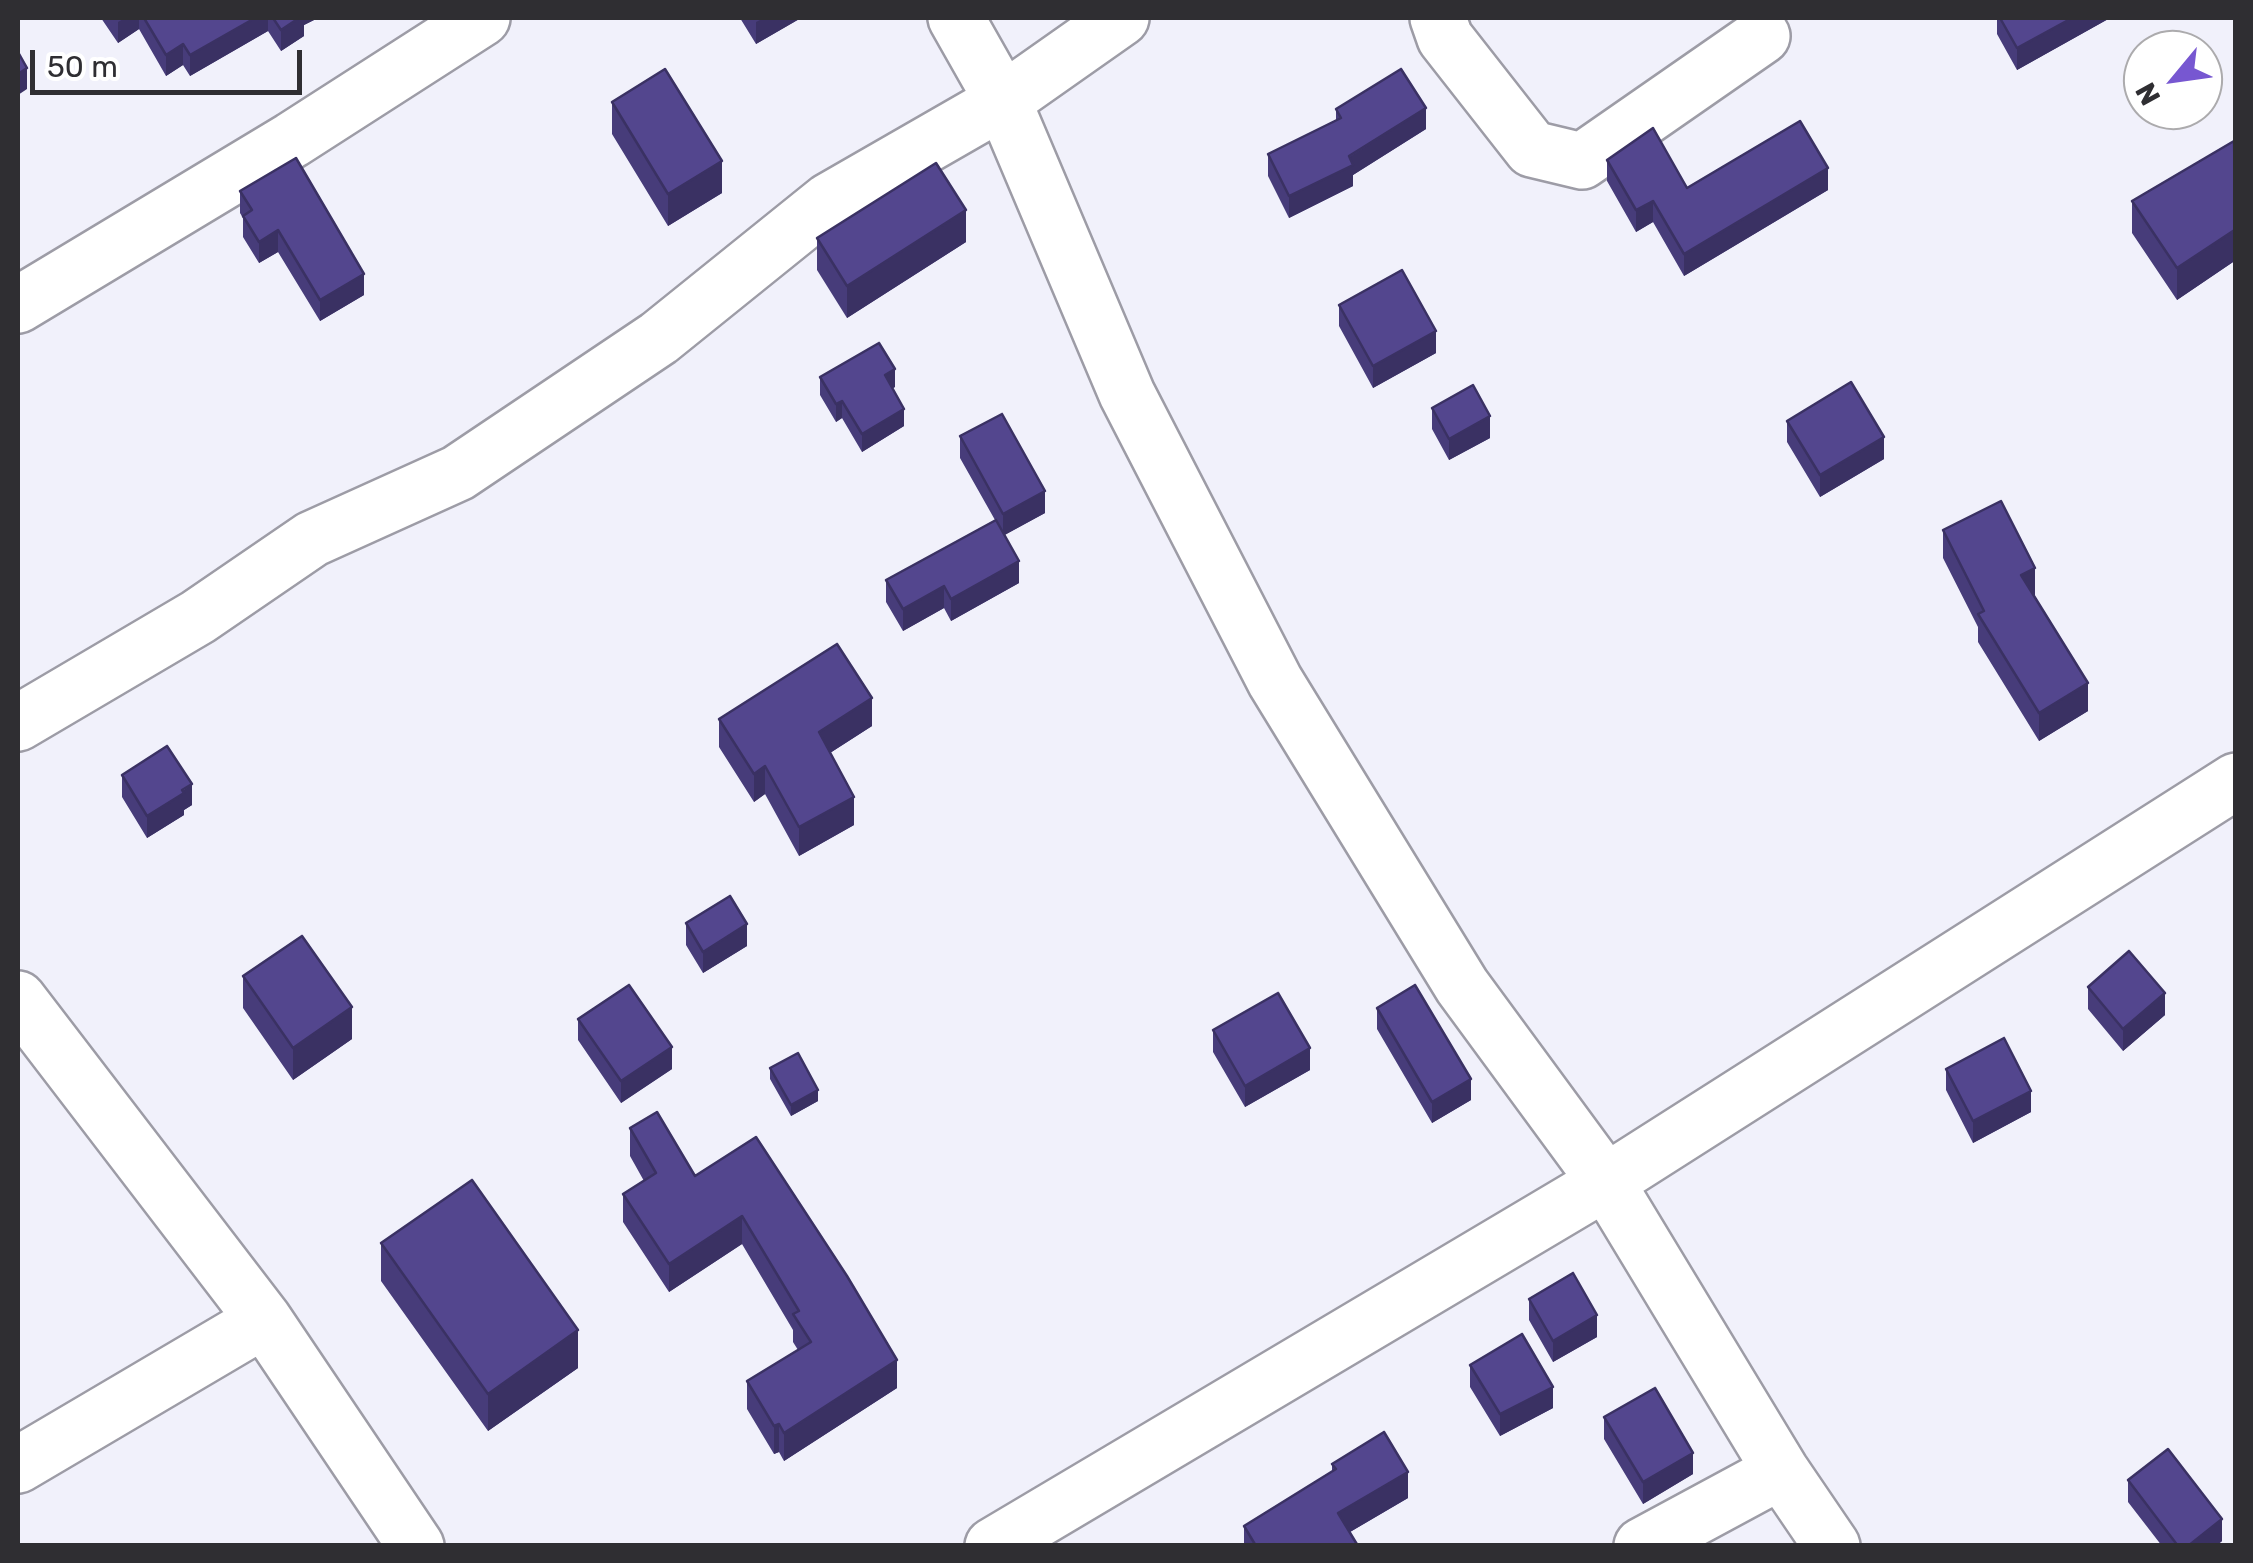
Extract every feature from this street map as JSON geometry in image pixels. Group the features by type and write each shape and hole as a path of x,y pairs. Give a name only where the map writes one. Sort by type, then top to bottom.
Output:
{"street":[{"path":"18,304 292,140 482,18"},
{"path":"956,18 1003,101 1127,394 1275,681 1462,986 1606,1182 1781,1471 1832,1546"},
{"path":"18,723 198,617 312,539 458,473 659,338 829,201 1003,101 1121,18"},
{"path":"1438,18 1445,38 1532,150 1582,161 1762,36"},
{"path":"993,1546 1606,1182 2236,781"},
{"path":"18,998 38,1065 264,1320 416,1546"},
{"path":"18,1465 264,1320"},
{"path":"1642,1546 1781,1471"}],"building":[{"path":"144,18 255,18 190,55 183,44 166,55"},
{"path":"273,18 299,18 281,30"},
{"path":"2000,18 2072,18 2017,48"},
{"path":"18,52 27,68 18,74"},
{"path":"665,69 722,161 668,194 612,102"},
{"path":"1401,69 1426,108 1349,156 1353,165 1289,196 1268,154 1341,118 1336,109"},
{"path":"1800,121 1828,168 1684,254 1653,201 1636,210 1607,160 1653,128 1687,188"},
{"path":"2234,141 2236,229 2177,268 2132,201"},
{"path":"296,158 364,274 320,300 278,230 259,242 243,216 252,210 240,191"},
{"path":"936,163 966,210 847,286 817,238"},
{"path":"1402,270 1436,331 1373,366 1339,305"},
{"path":"879,343 895,369 885,375 904,409 862,434 842,401 836,404 820,377"},
{"path":"1851,382 1884,437 1820,475 1787,421"},
{"path":"1473,385 1490,416 1449,439 1432,408"},
{"path":"1002,414 1045,491 1003,514 960,436"},
{"path":"2001,501 2035,568 2021,575 2088,683 2039,713 1978,614 1984,611 1943,530"},
{"path":"996,520 1019,561 951,599 944,586 903,609 886,580"},
{"path":"837,644 872,698 819,732 854,797 799,827 765,766 754,774 719,719"},
{"path":"167,746 192,784 147,816 122,775"},
{"path":"730,896 747,924 703,952 686,923"},
{"path":"302,936 352,1007 293,1048 243,976"},
{"path":"2129,951 2165,993 2123,1029 2088,987"},
{"path":"629,985 672,1047 621,1081 578,1019"},
{"path":"1415,985 1471,1079 1432,1102 1377,1008"},
{"path":"1278,993 1310,1048 1245,1086 1213,1030"},
{"path":"2004,1038 2031,1091 1973,1121 1946,1069"},
{"path":"798,1053 818,1090 791,1105 770,1068"},
{"path":"657,1112 695,1176 756,1137 897,1360 784,1433 779,1424 774,1426 747,1381 811,1342 793,1314 799,1311 742,1216 669,1264 623,1194 656,1173 630,1128"},
{"path":"472,1180 578,1330 488,1394 381,1243"},
{"path":"1573,1273 1597,1315 1553,1341 1529,1299"},
{"path":"1522,1334 1553,1387 1500,1414 1470,1365"},
{"path":"1655,1388 1693,1453 1643,1482 1604,1417"},
{"path":"1384,1432 1408,1472 1338,1513 1358,1546 1256,1546 1244,1526 1336,1469 1332,1464"},
{"path":"2168,1449 2222,1519 2188,1546 2178,1546 2128,1480"}]}
